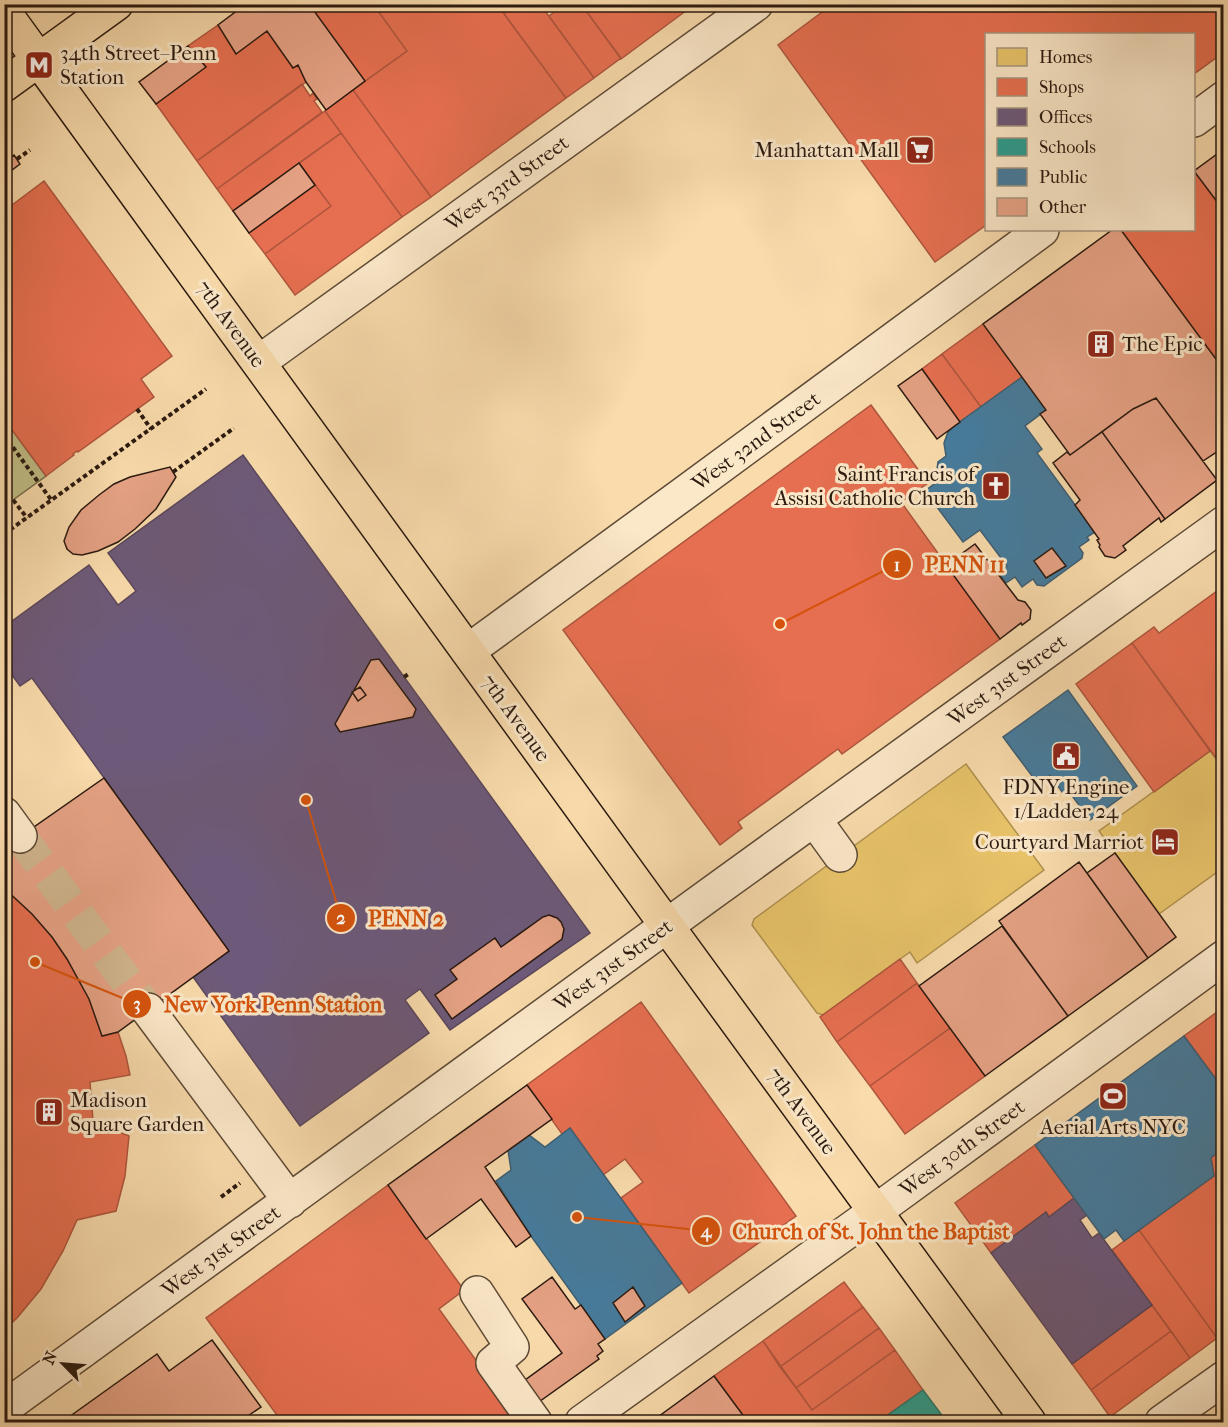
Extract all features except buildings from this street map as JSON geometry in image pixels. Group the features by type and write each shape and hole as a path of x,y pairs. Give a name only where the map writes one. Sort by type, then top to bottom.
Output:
{"main road":[{"path":"4,85 116,4"},
{"name":"7th Avenue","path":"4,12 1029,1422"}],"street":[{"name":"West 33rd Street","path":"259,362 756,4"},
{"path":"1195,119 1224,98"},
{"name":"West 32nd Street","path":"468,651 1041,231"},
{"name":"West 31st Street","path":"4,1408 1224,523"},
{"path":"814,819 840,855"},
{"name":"West 30th Street","path":"582,1422 1224,957"},
{"path":"148,1010 290,1201"},
{"path":"477,1293 512,1347 493,1363 535,1422"},
{"path":"1162,1422 1224,1378"}],"path":[{"path":"17,159 30,150"},
{"path":"4,534 206,389"},
{"path":"137,409 151,429"},
{"path":"173,472 234,428"},
{"path":"4,435 52,501"},
{"path":"4,488 27,518"},
{"path":"404,677 410,673"},
{"path":"221,1197 247,1178"}],"shaded area":[{"path":"4,419 46,476 6,505 4,503"}],"tunnel":[{"path":"20,836 148,1010"}],"place":[{"name":"34th Street–Penn Station","path":"39,65"},
{"name":"Manhattan Mall","path":"920,150"},
{"name":"The Epic","path":"1101,344"},
{"name":"Saint Francis of Assisi Catholic Church","path":"996,486"},
{"name":"PENN 11","path":"780,624"},
{"name":"FDNY Engine 1/Ladder 24","path":"1066,756"},
{"name":"PENN 2","path":"306,800"},
{"name":"Courtyard Marriot","path":"1165,842"},
{"name":"New York Penn Station","path":"35,962"},
{"name":"Aerial Arts NYC","path":"1113,1096"},
{"name":"Madison Square Garden","path":"49,1112"},
{"name":"Church of St. John the Baptist","path":"577,1217"}]}
